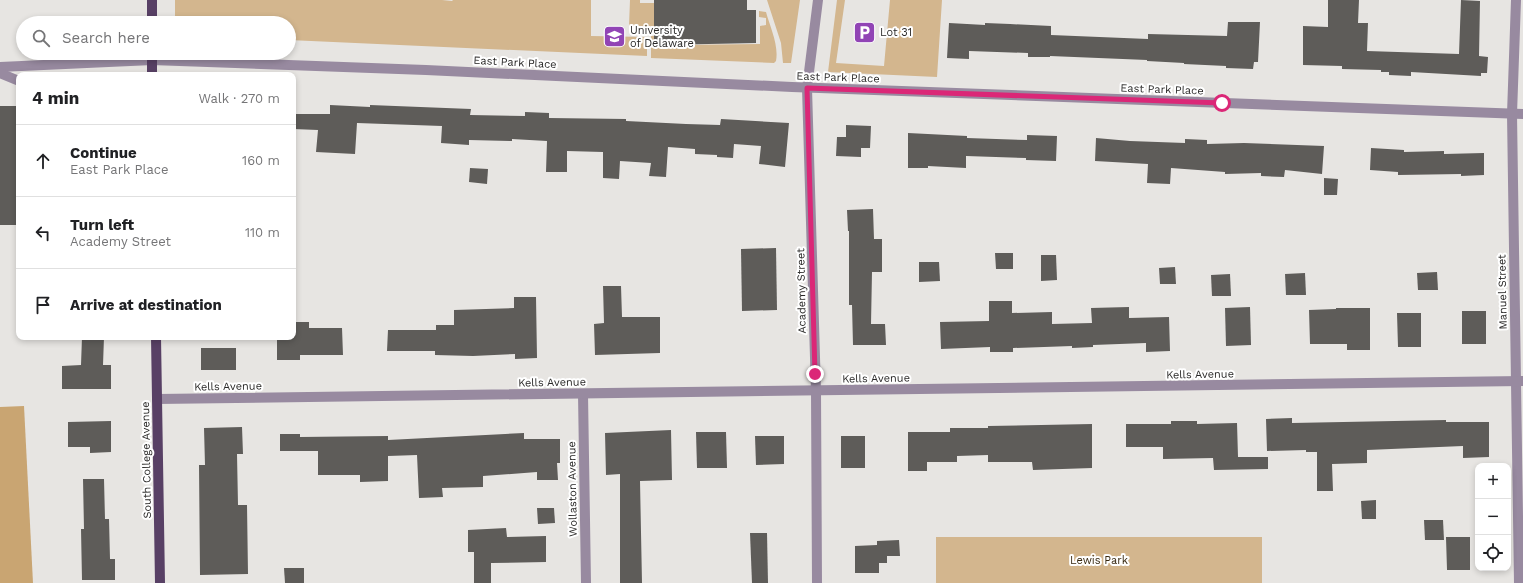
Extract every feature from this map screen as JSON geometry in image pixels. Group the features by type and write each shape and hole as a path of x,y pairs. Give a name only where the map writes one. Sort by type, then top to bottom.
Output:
{"main road":[{"path":"152,0 152,16"},
{"path":"152,60 152,72"},
{"name":"South College Avenue","path":"156,340 160,583"}],"street":[{"name":"Academy Street","path":"817,583 816,391 807,88 818,0"},
{"name":"Manuel Street","path":"1516,0 1512,114 1519,382 1519,583"},
{"name":"East Park Place","path":"0,67 97,60"},
{"name":"East Park Place","path":"230,60 807,88 1523,114"},
{"path":"0,73 16,80"},
{"name":"Kells Avenue","path":"157,399 1519,382"},
{"name":"Wollaston Avenue","path":"583,394 586,583"}],"green space":[{"path":"175,0 591,0 591,36 647,37 647,56 296,40 296,16 175,16"},
{"path":"630,0 640,0 640,3 663,3 666,17 654,17 654,26 629,26"},
{"path":"767,0 800,0 791,63 783,63 781,43"},
{"path":"837,0 845,0 836,63 884,66 890,0 942,0 937,77 828,72"},
{"path":"759,11 766,12 774,36 777,55 774,63 651,58 651,36 654,36 654,42 661,42 662,48 674,48 674,42 678,45 760,44 760,26 766,25 766,18 759,17"},
{"name":"Lewis Park","path":"936,537 1262,537 1262,583 936,583"}],"shaded area":[{"path":"24,406 33,583 0,583 0,407"}],"building":[{"path":"654,0 747,0 747,10 756,10 756,43 661,45 661,42 654,42"},
{"path":"1328,0 1359,0 1358,23 1368,23 1367,51 1459,54 1461,0 1480,1 1479,56 1488,57 1487,73 1481,73 1481,76 1411,72 1411,76 1389,75 1389,72 1381,72 1381,70 1342,69 1342,66 1303,65 1303,26 1328,27"},
{"path":"1228,22 1260,22 1258,62 1254,62 1253,69 1226,68 1226,66 1147,60 1050,56 1028,57 1028,53 969,51 969,59 947,58 949,23 1051,26 1051,35 1148,39 1148,34 1227,36"},
{"path":"330,105 370,107 370,105 471,109 470,115 525,116 525,112 549,113 549,118 626,119 626,121 686,124 720,125 721,119 789,123 785,167 759,164 761,146 734,144 733,158 717,157 717,155 695,154 695,149 668,147 666,177 649,176 651,163 620,161 619,179 603,178 603,152 567,151 567,172 546,172 547,141 512,139 512,141 469,140 469,145 441,143 442,126 357,123 355,154 316,152 318,130 296,129 296,114 330,114"},
{"path":"0,106 16,106 16,225 0,225"},
{"path":"846,125 871,126 870,148 861,148 861,157 836,156 837,137 846,137"},
{"path":"908,133 967,136 967,138 1027,140 1027,135 1057,136 1056,161 1026,160 1026,158 966,156 966,168 928,166 928,168 908,168"},
{"path":"1096,138 1185,143 1185,139 1207,140 1207,144 1244,143 1324,146 1322,174 1285,170 1284,177 1261,176 1261,173 1225,174 1225,172 1171,168 1170,184 1147,183 1148,164 1095,161"},
{"path":"1371,148 1404,150 1404,152 1444,151 1444,154 1484,153 1484,175 1398,175 1398,172 1370,170"},
{"path":"470,168 488,169 487,184 469,182"},
{"path":"1324,178 1338,179 1337,195 1324,195"},
{"path":"873,209 874,239 882,239 882,272 872,272 871,324 885,324 886,345 853,345 852,305 849,305 849,231 847,210"},
{"path":"776,248 777,310 742,311 741,249"},
{"path":"995,253 1013,253 1013,269 996,269"},
{"path":"1041,255 1056,255 1057,280 1041,281"},
{"path":"919,262 939,262 940,281 919,282"},
{"path":"1175,267 1176,284 1160,284 1159,268"},
{"path":"1437,272 1438,290 1418,290 1417,273"},
{"path":"1305,273 1306,295 1286,295 1285,274"},
{"path":"1230,274 1231,296 1212,296 1211,275"},
{"path":"603,286 621,286 622,317 660,317 660,353 595,355 594,324 604,323"},
{"path":"514,297 536,297 537,358 515,359 515,354 473,356 435,355 435,351 387,351 388,330 436,330 436,325 454,325 454,310 514,308"},
{"path":"989,301 1012,301 1012,313 1052,312 1052,324 1092,323 1091,308 1129,307 1129,318 1169,317 1170,351 1146,352 1146,343 1093,345 1093,347 1072,348 1072,346 1013,348 1013,352 990,352 990,347 941,349 940,322 989,321"},
{"path":"1250,307 1251,345 1226,346 1225,308"},
{"path":"1370,308 1370,350 1347,350 1347,344 1310,344 1309,310"},
{"path":"1462,311 1486,311 1486,344 1462,344"},
{"path":"1397,313 1421,313 1421,347 1398,347"},
{"path":"296,322 309,322 309,328 342,328 343,355 300,355 300,360 277,360 277,340 296,340"},
{"path":"82,340 104,340 103,365 111,365 111,389 62,389 62,366 81,365"},
{"path":"201,348 236,348 236,370 201,370"},
{"path":"1292,418 1292,423 1446,420 1446,422 1489,422 1489,457 1463,458 1463,446 1367,450 1367,463 1332,464 1333,491 1317,491 1317,452 1306,452 1306,450 1267,451 1266,419"},
{"path":"111,421 111,452 90,453 90,447 68,447 68,422"},
{"path":"1171,421 1197,421 1197,424 1237,423 1238,457 1268,457 1268,469 1214,470 1213,458 1163,459 1163,447 1126,447 1126,424 1171,424"},
{"path":"1092,424 1092,468 1033,470 1032,462 988,462 988,455 957,456 957,462 927,462 927,471 908,471 908,432 950,432 950,428 988,428 988,426"},
{"path":"242,427 243,454 237,454 238,505 247,505 248,574 200,575 199,465 205,465 204,428"},
{"path":"671,430 672,480 640,481 642,583 620,583 620,474 606,475 605,433"},
{"path":"696,432 726,432 727,468 697,468"},
{"path":"524,433 524,439 560,439 560,463 557,463 558,480 537,480 537,472 483,476 483,487 442,488 443,497 419,498 417,455 388,456 388,481 360,482 360,475 318,475 318,451 280,451 280,434 300,434 300,437 388,436 388,440"},
{"path":"755,436 784,436 784,464 756,465"},
{"path":"841,436 865,436 865,468 841,468"},
{"path":"83,479 104,479 105,519 109,519 110,559 115,559 115,580 82,580 81,529 84,529"},
{"path":"1376,500 1376,519 1362,519 1361,501"},
{"path":"537,508 554,508 555,523 538,524"},
{"path":"1424,520 1443,520 1444,540 1425,540"},
{"path":"506,528 507,537 546,536 546,562 491,563 491,583 474,583 474,552 468,552 468,530"},
{"path":"750,533 767,533 768,583 752,583"},
{"path":"1446,537 1470,537 1470,570 1447,570"},
{"path":"899,540 900,556 887,556 887,563 879,563 879,573 855,573 855,546 877,545 877,541"},
{"path":"284,568 304,568 304,583 285,583"}],"place":[{"name":"Lot 31","path":"864,32"},
{"name":"University of Delaware","path":"614,36"}],"route":[{"path":"815,374 807,88 1222,103"}]}
